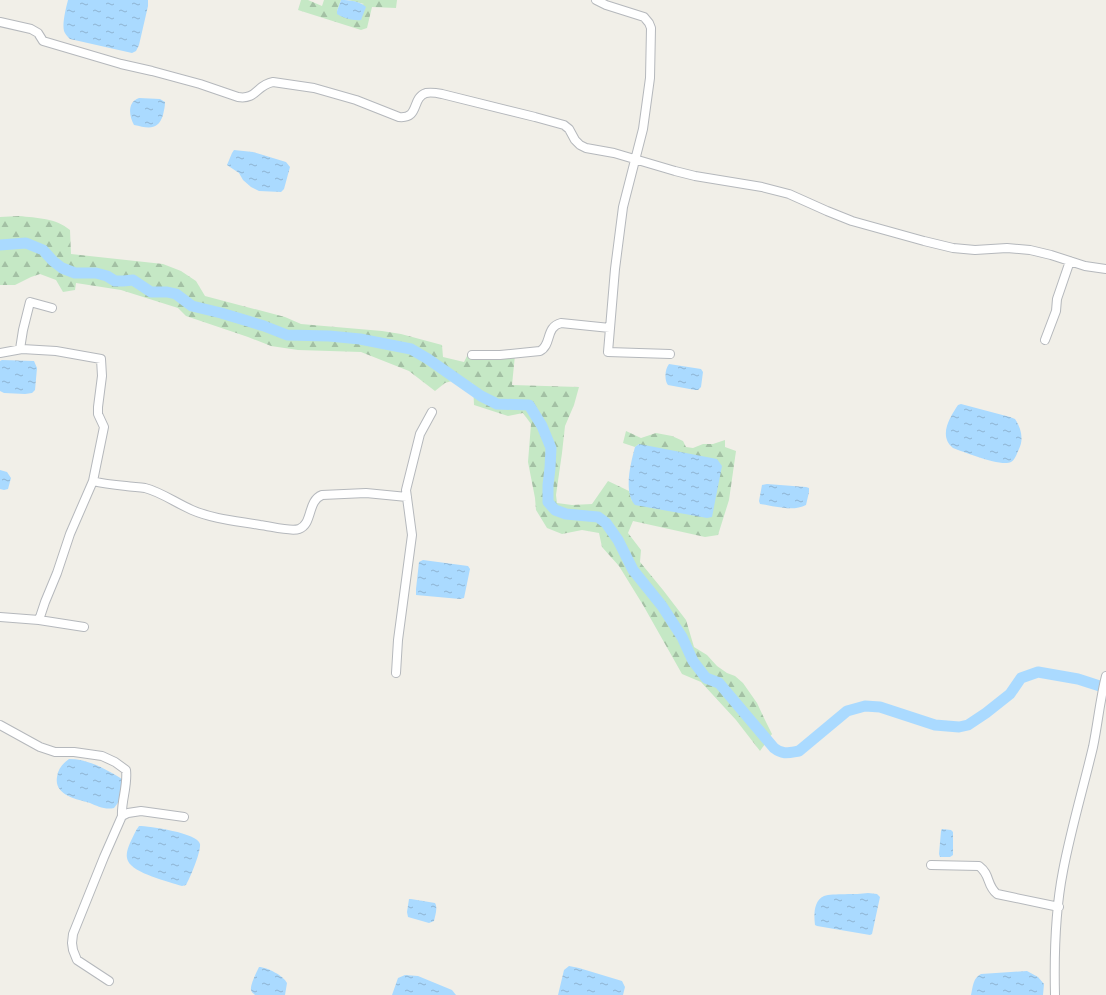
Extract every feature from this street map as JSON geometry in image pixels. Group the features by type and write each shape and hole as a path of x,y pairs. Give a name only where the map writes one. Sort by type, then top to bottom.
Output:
{"street":[{"path":"596,0 606,5 644,17 651,28 650,78 643,129 622,214 615,269 608,352 670,354"},
{"path":"0,22 31,29 38,33 43,41 121,64 200,84 244,98 249,97 267,83 273,82 314,88 349,98 399,117 404,117 413,113 418,99 422,95 432,92 442,94 564,125 569,129 575,140 586,148 635,158 695,176 762,187 789,194 852,221 924,241 953,248 975,250 1007,248 1030,250 1085,266 1106,269"},
{"path":"1045,340 1056,311 1057,299 1070,261"},
{"path":"20,349 30,302 52,308"},
{"path":"472,355 500,355 543,350 552,328 556,324 561,323 610,328"},
{"path":"0,353 20,349 56,351 102,359 102,376 98,414 104,427 93,481 70,534 39,620"},
{"path":"396,673 398,640 412,535 406,490 420,434 432,412"},
{"path":"93,481 104,484 144,488 154,491 205,515 296,530 305,525 317,496 366,493 407,497"},
{"path":"0,617 39,620 84,627"},
{"path":"1055,995 1054,955 1063,872 1098,724 1101,698 1106,676"},
{"path":"0,725 40,747 55,752 74,752 102,756 115,762 126,770 127,779 122,800 122,816 77,921 72,943 77,960 109,981"},
{"path":"122,816 128,813 142,811 184,817"},
{"path":"931,865 979,866 984,869 992,891 997,894 1059,907"}],"green space":[{"path":"301,0 308,0 322,6 324,0 341,0 337,14 364,4 348,0 397,0 396,8 372,7 367,28 361,30 298,10"},
{"path":"19,216 39,218 65,226 70,230 71,254 163,264 181,271 196,281 205,296 285,317 301,324 401,334 442,345 443,357 464,362 469,352 515,355 512,385 579,387 574,405 565,426 556,495 557,503 572,505 592,504 608,481 629,491 632,501 639,444 635,447 623,443 626,431 641,438 656,433 672,436 683,441 686,447 693,448 703,444 713,444 725,440 725,447 736,451 729,500 718,535 705,537 633,521 628,533 641,550 640,562 686,620 694,647 707,655 717,666 727,673 735,676 743,683 757,703 772,734 760,751 736,720 701,682 682,674 619,566 602,547 599,533 582,530 562,534 547,528 536,510 528,462 531,424 523,413 508,416 474,405 473,384 462,378 445,383 435,391 409,371 361,352 298,350 271,346 186,316 178,308 121,290 76,283 75,290 63,292 56,280 40,274 15,285 0,285 0,217"}],"water":[{"path":"68,0 148,0 139,45 136,51 132,53 70,39 64,31 64,16"},
{"path":"341,0 358,2 366,7 361,20 349,19 337,14"},
{"path":"139,98 160,99 165,102 161,120 155,126 148,127 134,125 130,110 132,103"},
{"path":"234,150 253,152 286,162 290,167 284,189 281,192 259,191 251,187 243,180 239,173 227,165"},
{"path":"0,361 34,361 37,368 35,390 32,393 4,393 0,391"},
{"path":"669,364 701,369 703,372 701,387 698,390 695,390 668,385 666,374"},
{"path":"961,404 1015,419 1022,437 1021,445 1015,458 1011,462 1006,463 991,461 953,448 946,438 947,426 958,405"},
{"path":"639,444 717,459 722,466 712,517 707,518 635,505 629,493 629,477 635,447"},
{"path":"0,470 7,472 11,478 8,489 0,489"},
{"path":"767,484 809,488 806,505 789,508 760,504 759,501 762,485"},
{"path":"423,560 468,566 470,569 464,598 460,599 416,595 419,562"},
{"path":"69,759 76,759 90,763 103,768 122,779 121,795 114,808 101,807 73,798 62,792 57,783 58,772 64,763"},
{"path":"139,826 182,833 197,840 200,844 199,853 186,885 182,886 152,876 131,865 127,859 127,852"},
{"path":"942,829 951,830 953,832 953,855 950,857 940,857 939,854"},
{"path":"868,893 877,894 880,897 872,934 870,935 815,925 816,905 820,898 833,895"},
{"path":"409,899 435,903 436,910 434,921 429,923 408,917 407,912"},
{"path":"569,966 622,981 625,987 623,995 558,995 564,970"},
{"path":"259,967 275,972 285,980 287,983 285,995 255,995 253,993 251,990 252,985"},
{"path":"1027,971 1038,977 1044,984 1043,995 971,995 975,980 981,974"},
{"path":"405,975 418,976 452,990 456,995 392,995 398,978"}],"waterway":[{"path":"0,245 26,243 43,250 62,268 75,273 96,273 107,276 115,281 133,280 151,292 167,292 176,294 192,306 264,326 287,335 329,336 360,339 411,349 481,396 497,404 529,405 542,426 551,448 548,502 555,510 566,514 598,517 606,523 618,540 633,570 662,606 682,637 693,661 706,678 719,683 774,748 780,752 789,753 799,751 847,711 865,706 880,707 935,725 959,727 968,725 1010,694 1021,678 1038,672 1078,679 1106,688"}]}
